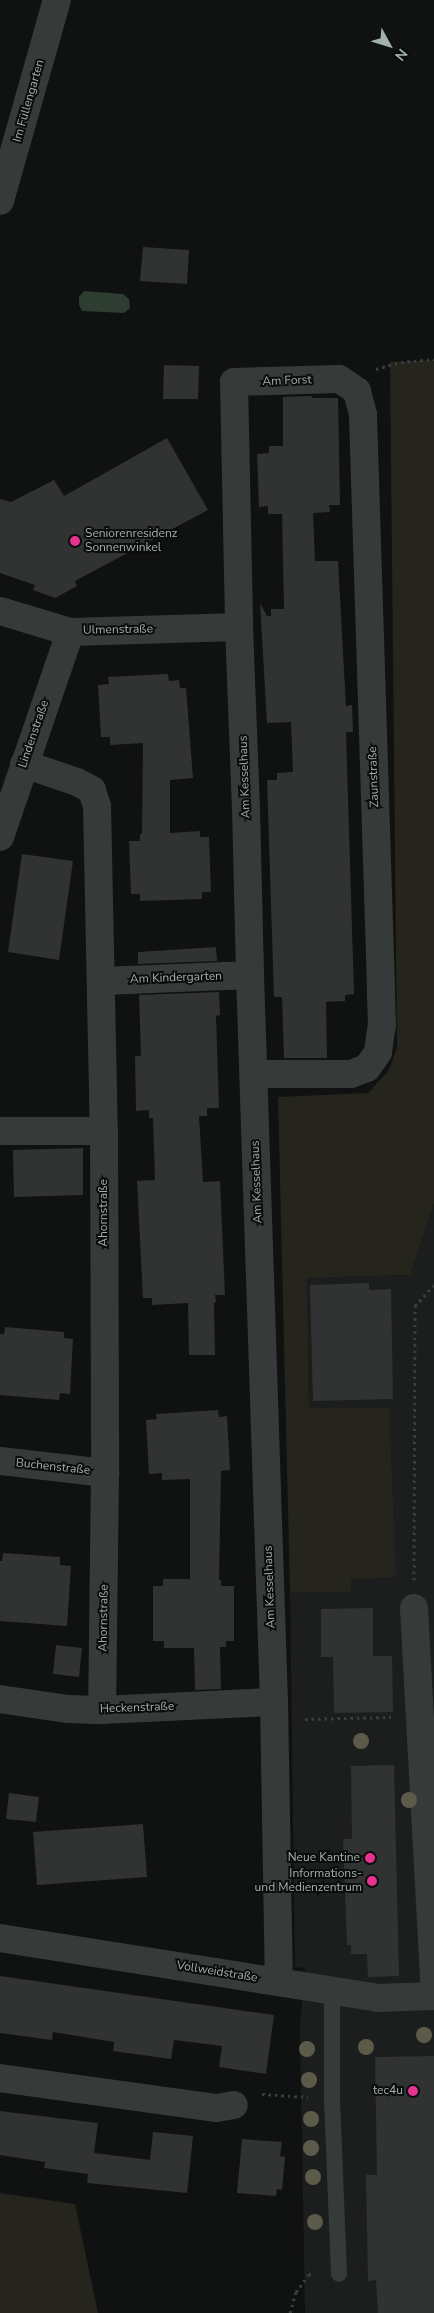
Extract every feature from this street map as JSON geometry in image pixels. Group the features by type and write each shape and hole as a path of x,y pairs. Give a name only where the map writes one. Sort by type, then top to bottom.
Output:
{"street":[{"name":"Im Füllengarten","path":"0,201 57,0"},
{"name":"Am Forst","path":"234,382 339,379"},
{"name":"Zaunstraße","path":"254,1074 352,1074 367,1068 378,1052 382,1025 362,414 358,391 339,379"},
{"name":"Am Kesselhaus","path":"234,382 239,627 274,1711 279,1982"},
{"name":"Ulmenstraße","path":"0,611 70,632 239,627"},
{"name":"Lindenstraße","path":"0,837 70,632"},
{"name":"Ahornstraße","path":"24,764 77,782 92,790 97,806 104,1131 105,1473 102,1710"},
{"name":"Am Kindergarten","path":"102,980 250,975"},
{"path":"0,1131 104,1131"},
{"name":"Buchenstraße","path":"0,1461 105,1473"},
{"path":"414,1608 434,1982"},
{"name":"Heckenstraße","path":"0,1699 68,1709 274,1711"},
{"name":"Vollweidstraße","path":"0,1938 378,1998 434,1996"},
{"path":"0,2078 217,2108 234,2105"}],"lane":[{"path":"332,1990 332,2099 339,2274"}],"path":[{"path":"339,379 401,362 434,359"},
{"path":"414,1608 414,1306 434,1285"},
{"path":"274,1711 369,1717"},
{"path":"234,2105 256,2094 332,2099"},
{"path":"290,2313 296,2292 309,2274 339,2274"}],"shaded area":[{"path":"84,291 123,294 129,299 130,308 124,313 82,311 79,305 79,297"},
{"path":"434,360 434,1203 410,1275 307,1278 309,1408 389,1408 396,1577 351,1579 351,1592 290,1592 278,1097 368,1093 389,1070 397,1047 390,362"},
{"path":"434,1203 434,2313 305,2313 300,2026 305,1968 295,1967 290,1592 351,1592 350,1579 389,1408 309,1408 307,1278 410,1275"},
{"path":"0,2193 75,2204 98,2313 0,2313"}],"building":[{"path":"143,247 189,250 187,284 140,281"},
{"path":"164,365 199,366 198,399 163,399"},
{"path":"312,396 312,398 338,398 340,505 329,505 330,512 313,513 315,561 338,561 346,706 352,705 353,732 346,732 354,994 345,995 345,1001 326,1002 327,1058 284,1058 282,997 274,997 267,780 277,780 277,773 293,772 291,722 267,723 260,603 267,616 271,616 271,609 284,609 282,514 268,514 268,506 259,507 257,454 269,453 269,446 283,446 283,397"},
{"name":"Seniorenresidenz Sonnenwinkel","path":"167,438 208,510 75,581 77,586 55,598 33,590 35,585 0,573 0,499 11,502 54,480 64,496"},
{"path":"168,674 169,681 179,680 180,688 186,688 193,778 170,780 170,833 200,831 200,837 209,837 211,892 202,892 202,899 140,901 140,894 131,894 129,841 140,841 140,834 142,834 143,743 110,745 110,737 101,737 98,685 109,684 108,677"},
{"path":"22,854 73,861 59,960 8,952"},
{"path":"216,947 217,961 138,964 138,952"},
{"path":"219,992 220,1015 216,1016 219,1108 207,1108 207,1116 199,1116 203,1182 220,1181 225,1295 215,1295 215,1355 189,1355 188,1303 152,1305 152,1298 143,1298 137,1181 155,1180 153,1118 149,1118 149,1110 136,1111 135,1056 141,1056 139,995"},
{"path":"83,1148 83,1195 14,1197 13,1150"},
{"path":"369,1283 369,1290 391,1289 393,1399 313,1401 310,1285"},
{"path":"5,1327 64,1332 64,1338 73,1339 70,1394 60,1393 59,1400 0,1395 0,1334 4,1334"},
{"path":"218,1410 219,1417 227,1416 230,1470 221,1471 219,1580 221,1580 221,1586 234,1586 234,1641 226,1641 226,1647 220,1647 221,1689 195,1690 194,1648 164,1648 164,1641 153,1641 153,1586 163,1586 163,1579 190,1579 190,1479 162,1480 162,1473 149,1474 146,1420 157,1419 156,1414"},
{"path":"3,1553 60,1557 60,1565 71,1566 67,1626 0,1621 0,1561 2,1561"},
{"path":"373,1608 373,1656 392,1656 393,1712 334,1713 333,1657 321,1657 321,1609"},
{"path":"56,1645 82,1648 79,1677 53,1674"},
{"name":"Neue Kantine","path":"394,1765 399,1976 368,1977 367,1954 351,1954 351,1945 347,1945 343,1839 352,1839 351,1766"},
{"path":"9,1793 39,1797 36,1822 6,1819"},
{"path":"143,1824 147,1877 37,1885 33,1832"},
{"path":"0,1976 274,2015 266,2074 219,2067 222,2046 174,2040 171,2059 113,2051 114,2042 53,2032 52,2040 0,2033"},
{"path":"434,2056 434,2313 378,2313 376,2280 368,2281 366,2175 377,2175 375,2057"},
{"path":"0,2111 98,2123 94,2153 150,2160 153,2132 193,2136 187,2193 87,2183 88,2174 44,2168 45,2162 0,2155"},
{"path":"242,2139 282,2142 280,2156 285,2157 282,2190 277,2189 276,2196 237,2193"}],"place":[{"name":"Seniorenresidenz Sonnenwinkel","path":"75,541"},
{"name":"Neue Kantine","path":"370,1858"},
{"name":"Informations- und Medienzentrum","path":"372,1881"},
{"name":"tec4u","path":"413,2091"}]}
